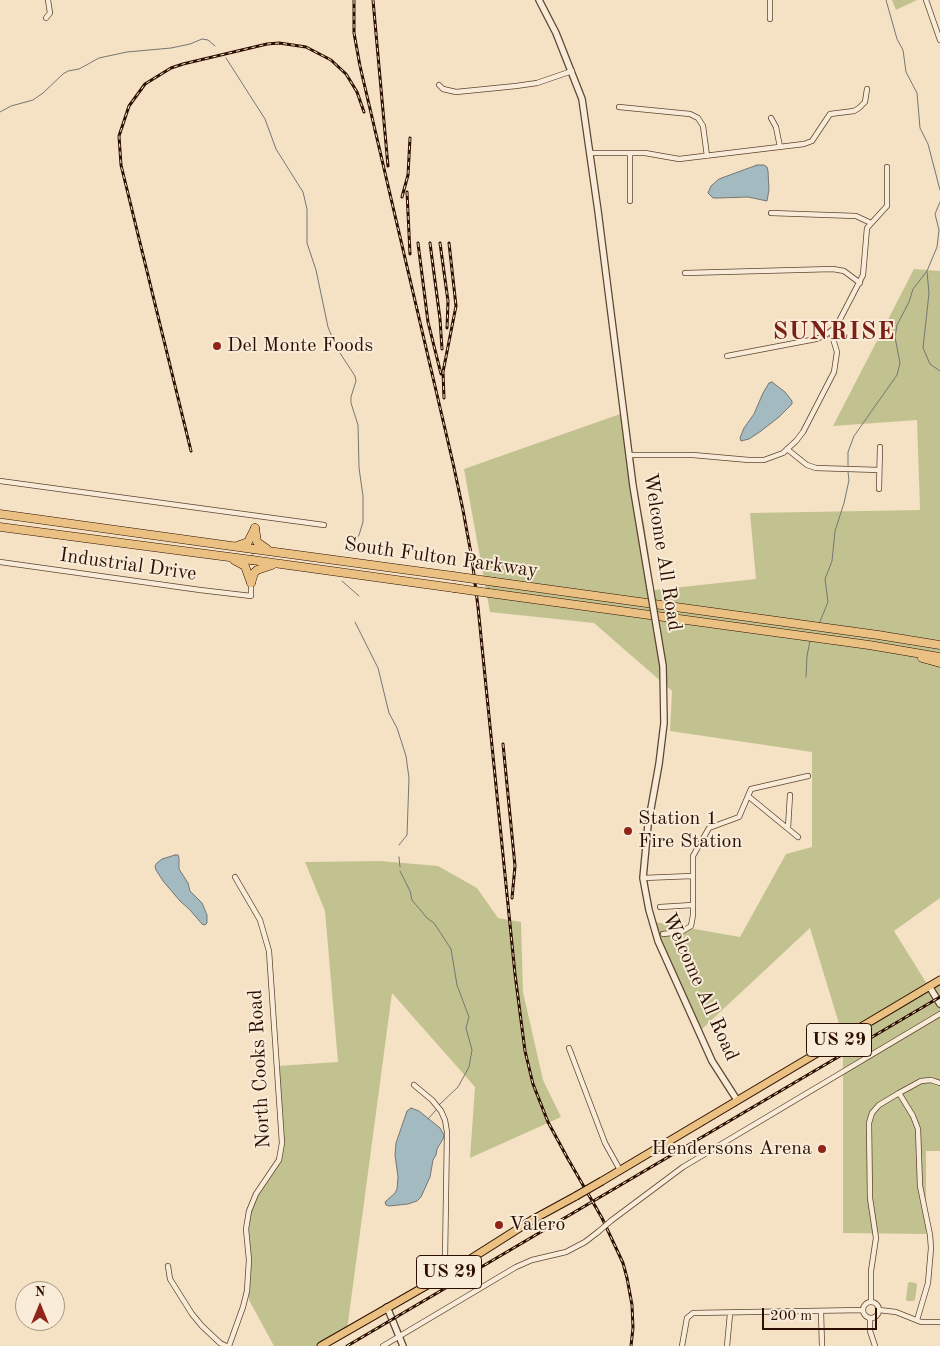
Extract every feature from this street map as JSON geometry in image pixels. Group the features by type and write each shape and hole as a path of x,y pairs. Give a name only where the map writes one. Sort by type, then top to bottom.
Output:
{"highway":[{"name":"South Fulton Parkway","path":"0,514 878,635"},
{"name":"South Fulton Parkway","path":"0,527 869,645"},
{"path":"236,547 248,542 255,528"},
{"path":"255,528 258,544 271,551"},
{"path":"215,555 243,564 248,571 251,583"},
{"path":"251,583 254,574 261,568 285,565"},
{"path":"878,635 940,640"},
{"path":"878,635 940,645"},
{"path":"869,645 940,657"},
{"path":"869,645 940,663"}],"main road":[{"name":"US 29","path":"321,1346 450,1272 532,1220 562,1205 940,980"}],"street":[{"path":"46,18 50,13 48,0"},
{"name":"Welcome All Road","path":"539,0 556,33 582,99 631,456 633,486 663,666 664,723 662,749 645,850 643,878 655,936 710,1056 737,1100"},
{"path":"770,0 770,19"},
{"path":"926,0 940,40"},
{"path":"439,85 443,89 456,92 516,86 532,84 572,71"},
{"path":"590,153 645,153 678,159 804,144 812,141 830,114 854,111 859,108 865,102 867,89"},
{"path":"619,107 690,114 698,118 703,126 707,156"},
{"path":"771,118 776,127 780,147"},
{"path":"630,153 630,201"},
{"path":"727,356 816,339 831,332 840,322 860,282 864,266 867,228 887,206 887,167"},
{"path":"771,213 856,216 871,223"},
{"path":"685,273 833,269 844,271 860,282"},
{"path":"631,456 693,455 749,460 770,458 787,450 803,432 834,372 837,352 831,332"},
{"path":"879,490 880,447"},
{"path":"787,450 807,466 816,468 879,470"},
{"path":"0,481 324,525"},
{"path":"255,528 257,515"},
{"name":"Industrial Drive","path":"0,562 251,596 251,583"},
{"path":"663,934 681,932 691,926 693,920 693,856 709,828 739,817 751,788 808,776"},
{"path":"788,828 790,795"},
{"path":"748,796 798,837"},
{"path":"643,878 692,876"},
{"name":"North Cooks Road","path":"227,1346 244,1307 247,1291 249,1260 246,1229 249,1211 256,1194 278,1160 282,1133 269,951 260,920 235,878"},
{"path":"660,907 693,905"},
{"path":"929,986 940,1004"},
{"path":"383,1346 516,1267 532,1260 566,1252 585,1242 683,1167 940,1014"},
{"path":"569,1048 605,1143 620,1170"},
{"path":"871,1302 871,1271 876,1238 870,1198 869,1123 875,1108 922,1081 931,1080 940,1083"},
{"path":"414,1085 432,1100 441,1111 445,1120 447,1132 445,1259 450,1272"},
{"path":"899,1094 913,1116 918,1129 920,1186 931,1242 926,1291 917,1320"},
{"path":"168,1266 170,1278 192,1314 220,1343 227,1346"},
{"path":"871,1302 876,1304 879,1310 877,1316 870,1318 865,1316 863,1310 865,1305 871,1302"},
{"path":"387,1307 403,1346"},
{"path":"682,1346 689,1316 693,1313 730,1314 863,1310"},
{"path":"879,1310 896,1312 917,1320 940,1322"},
{"path":"821,1312 822,1346"},
{"path":"727,1346 730,1314"},
{"path":"870,1318 870,1331 875,1346"}],"green space":[{"path":"892,0 917,0 896,10"},
{"path":"914,269 940,271 940,898 894,931 927,984 940,977 940,1151 926,1151 926,1234 843,1233 843,1037 810,928 702,1029 673,976 655,922 740,937 786,854 812,847 812,752 670,731 672,691 594,623 490,612 464,469 623,413 637,495 644,523 654,590 756,579 750,513 920,510 917,420 833,426"},
{"path":"380,861 438,866 477,888 498,918 521,922 523,992 543,1080 561,1117 470,1158 475,1087 392,993 347,1330 323,1346 274,1346 249,1300 246,1227 251,1207 282,1147 277,1066 338,1062 325,911 305,862"},
{"path":"908,1283 917,1285 915,1300 907,1301"}],"water":[{"path":"757,165 767,167 769,190 767,201 748,197 713,198 708,193 711,186 719,179"},
{"path":"772,382 785,392 792,401 792,404 761,431 749,439 741,441 740,438 744,428 754,414 769,383"},
{"path":"178,855 179,869 188,883 190,891 202,903 207,915 207,923 205,925 180,901 156,870 155,866 162,859"},
{"path":"411,1108 419,1111 440,1128 444,1135 437,1149 430,1177 421,1197 417,1201 408,1204 389,1206 385,1202 397,1189 396,1143 407,1111"}],"waterway":[{"path":"886,0 897,39 903,50 906,72 917,93 920,128 928,144 940,190"},
{"path":"0,112 11,106 33,100 63,74 79,69 99,58 127,52 171,48 202,39 208,40 215,46"},
{"path":"226,58 265,119 276,149 303,192 307,209 307,243 316,270 328,327 336,347 355,376 356,381 351,403 358,425 363,522 359,535 347,552"},
{"path":"848,468 848,452 854,436 897,375 900,363 895,337 897,325 909,302 913,289 927,271 937,247 939,230 935,214 940,202"},
{"path":"927,272 929,293 923,348 930,364 940,371"},
{"path":"819,624 828,602 825,579 832,561 835,531 849,480 848,472"},
{"path":"342,581 359,596"},
{"path":"355,622 378,668 389,713 397,728 406,756 409,778 407,835 399,845"},
{"path":"806,677 810,641"},
{"path":"399,857 400,867"},
{"path":"400,871 410,891 412,900 427,918 434,923 451,949 457,985 469,1017 466,1028 472,1050 469,1067 458,1087 439,1105"},
{"path":"428,1119 436,1110"}],"railway":[{"path":"354,0 354,33 360,66 453,463 472,559 515,974 525,1051 533,1084 548,1122 602,1218 623,1263 632,1305 633,1328 631,1346"},
{"path":"373,0 388,166"},
{"path":"191,451 121,165 119,136 129,106 145,84 171,68 267,44 279,43 306,47 331,60 346,74 357,92 364,112"},
{"path":"402,197 408,175 410,138"},
{"path":"407,192 410,254"},
{"path":"418,243 428,322 441,374"},
{"path":"430,243 442,349"},
{"path":"440,243 448,301 447,328"},
{"path":"444,398 443,372 456,306 449,243"},
{"path":"503,744 515,866 512,898"},
{"path":"347,1346 940,997"}],"place":[{"name":"Del Monte Foods","path":"217,346"},
{"name":"Station 1 Fire Station","path":"628,831"},
{"name":"Hendersons Arena","path":"822,1149"},
{"name":"Valero","path":"499,1225"}],"district":[{"name":"SUNRISE","path":"834,332"}]}
